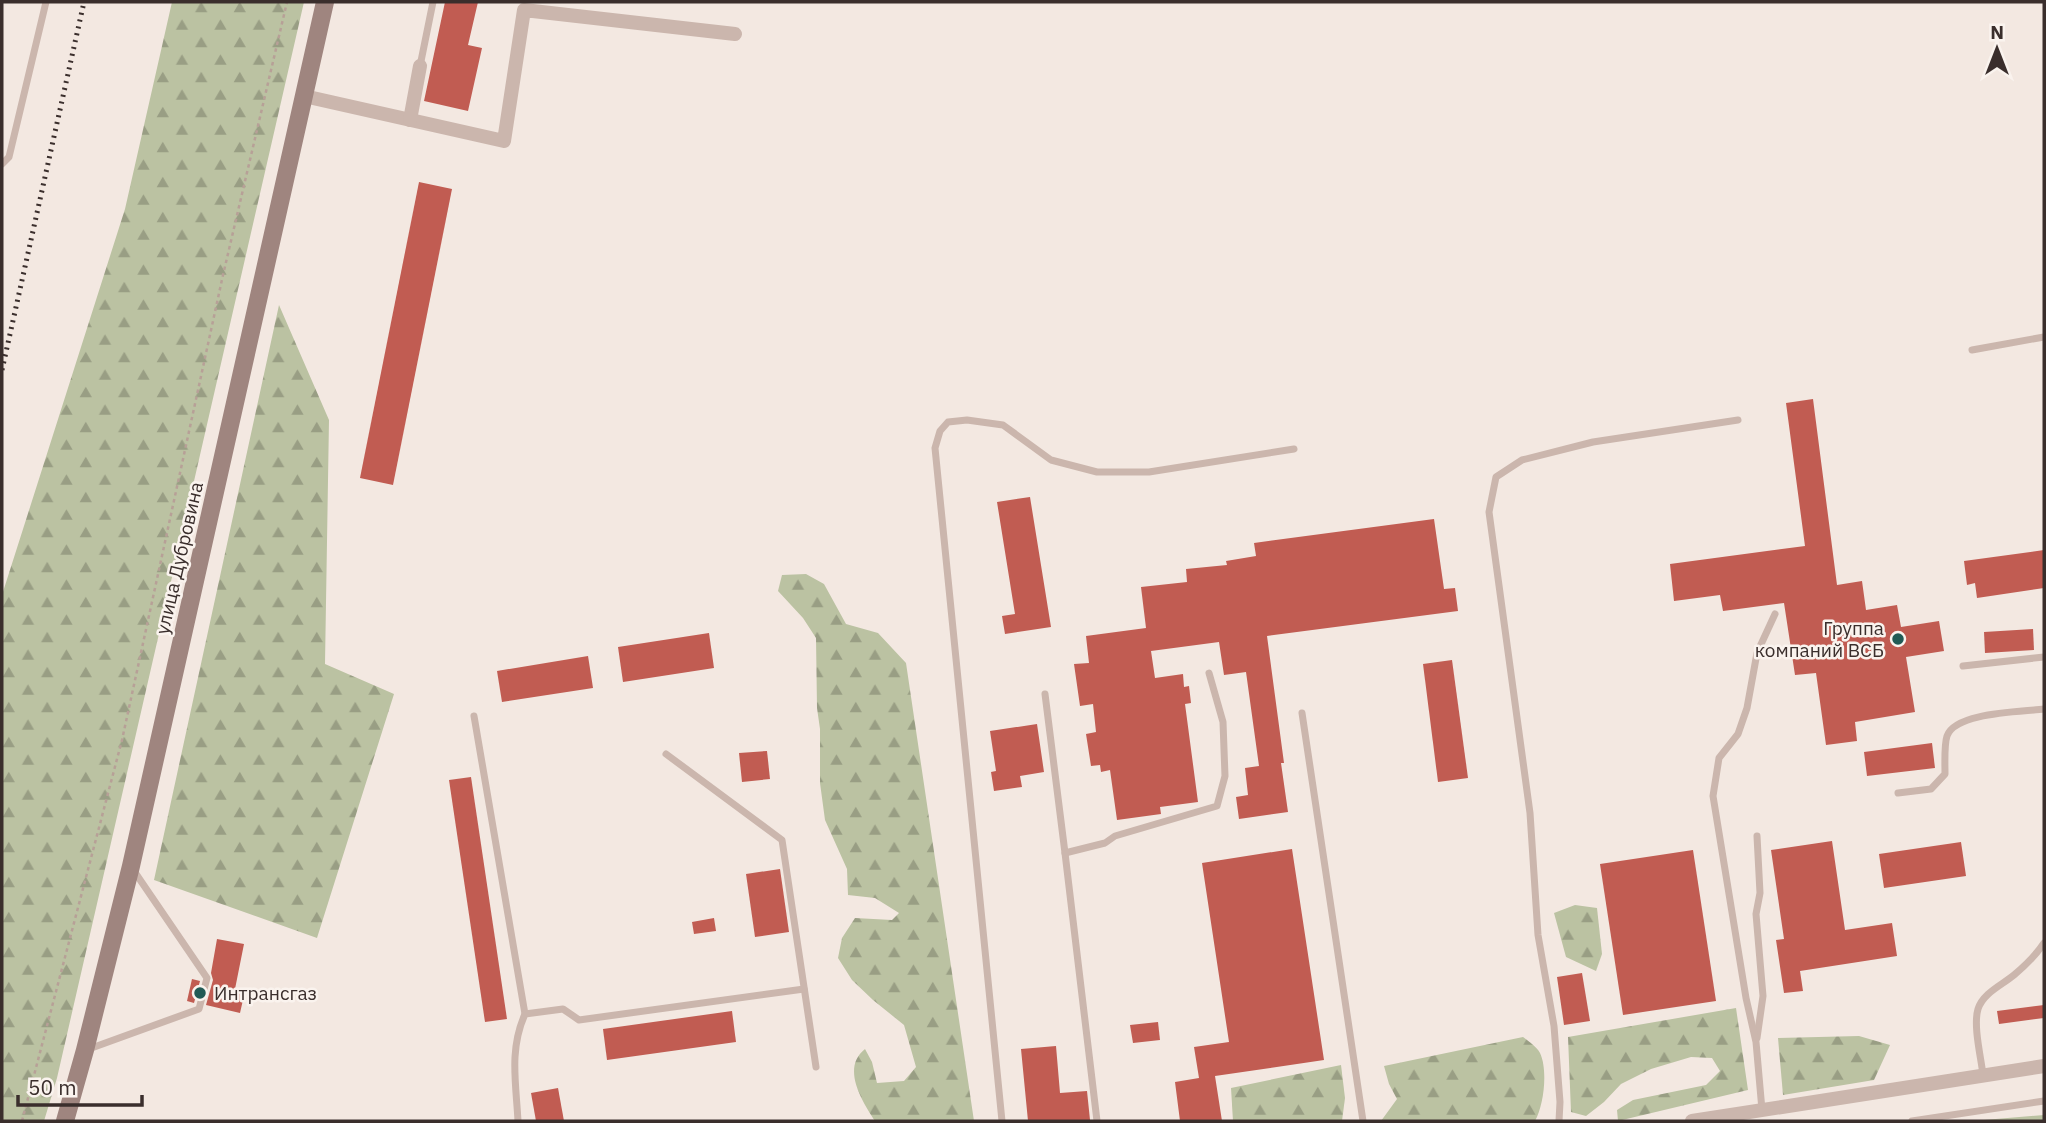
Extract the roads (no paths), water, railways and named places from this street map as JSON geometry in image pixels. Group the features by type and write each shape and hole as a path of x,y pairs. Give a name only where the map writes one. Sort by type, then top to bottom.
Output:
{"main road":[{"name":"улица Дубровина","path":"65,1121 86,1050 131,866 325,2"}],"street":[{"path":"304,96 504,141 524,10 736,34"},
{"path":"410,120 420,66"},
{"path":"1692,1121 2044,1066"}],"lane":[{"path":"2,164 9,157 46,2"},
{"path":"420,66 433,2"},
{"path":"1972,350 2044,337"},
{"path":"1002,1121 935,448 940,431 948,422 967,420 1003,425 1051,460 1097,472 1149,472 1294,449"},
{"path":"1559,1121 1554,1026 1538,935 1530,813 1489,512 1496,477 1522,460 1593,442 1738,420"},
{"path":"1762,1110 1756,1042 1746,998 1713,796 1719,758 1738,734 1747,708 1757,653 1775,614"},
{"path":"1964,666 2044,657"},
{"path":"1065,853 1105,843 1115,836 1217,806 1225,776 1223,722 1209,673"},
{"path":"1045,694 1097,1121"},
{"path":"1898,793 1931,789 1945,774 1947,735 1956,724 1972,718 2044,709"},
{"path":"1302,713 1363,1121"},
{"path":"474,716 526,1014 517,1032 514,1056 518,1121"},
{"path":"666,754 782,840 816,1067"},
{"path":"1756,1042 1763,996 1756,914 1760,893 1758,836"},
{"path":"86,1050 199,1009 208,978 131,866"},
{"path":"1983,1076 1977,1030 1977,1011 1982,999 2013,976 2035,956 2044,943"},
{"path":"526,1014 563,1009 579,1020 804,989"},
{"path":"1912,1121 2044,1101"}],"railway":[{"path":"2,370 84,2"}],"place":[{"name":"Группа компаний ВСБ","path":"1898,639"},
{"name":"Интрансгаз","path":"200,993"}]}
